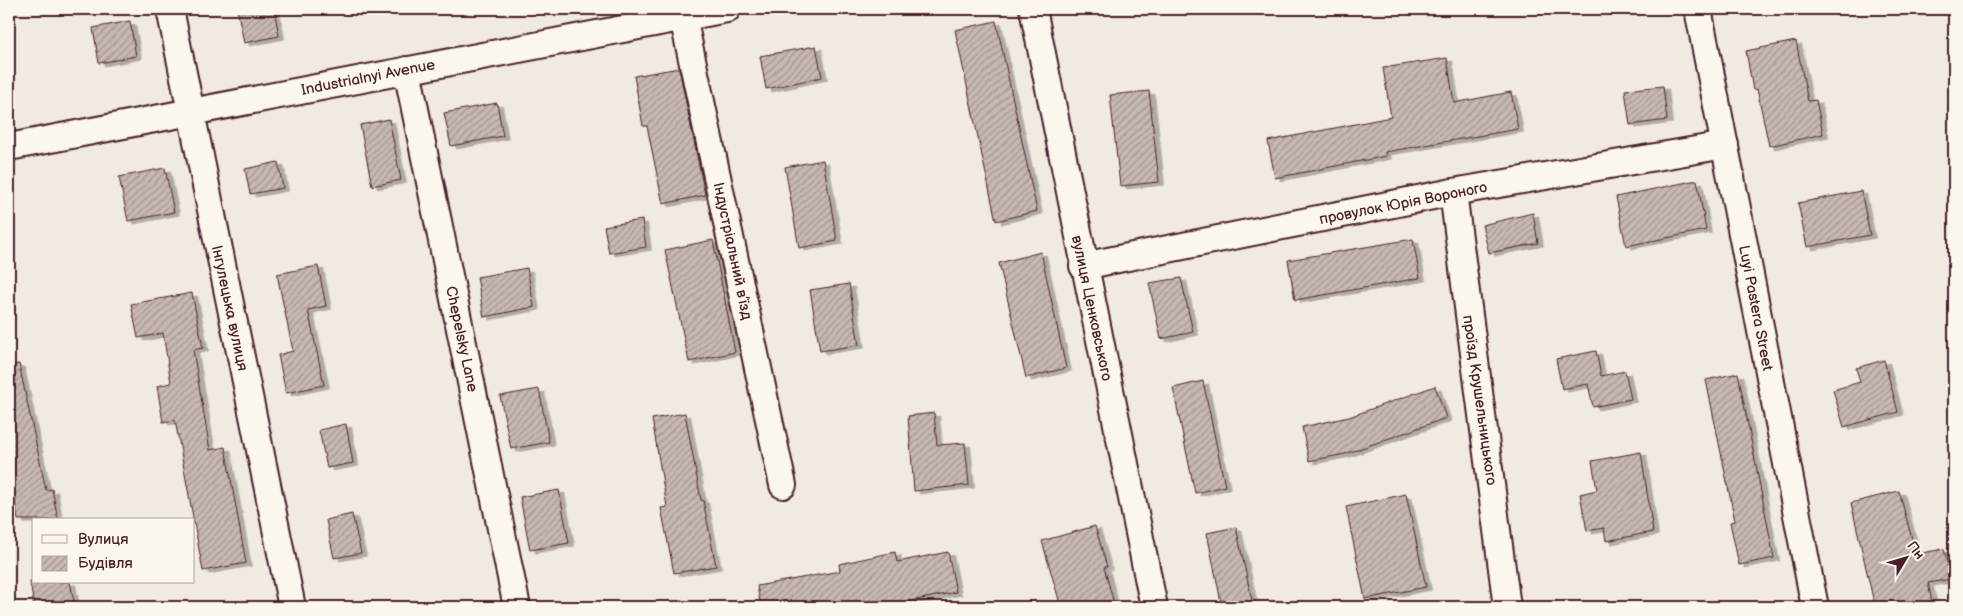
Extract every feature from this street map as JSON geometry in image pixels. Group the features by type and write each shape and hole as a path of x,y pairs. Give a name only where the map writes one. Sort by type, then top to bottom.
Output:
{"street":[{"name":"Інгулецька вулиця","path":"170,9 292,607"},
{"name":"Industrialnyi Avenue","path":"9,147 727,9"},
{"name":"вулиця Ценковського","path":"1033,9 1083,266 1154,607"},
{"name":"Luyi Pastera Street","path":"1698,9 1814,607"},
{"name":"Індустріальний в’їзд","path":"683,17 783,485"},
{"name":"Chepelsky Lane","path":"407,70 517,607"},
{"name":"провулок Юрія Вороного","path":"1083,266 1453,192 1725,145"},
{"name":"проїзд Крушельницького","path":"1453,192 1507,607"}],"building":[{"path":"237,9 274,9 279,36 244,43"},
{"path":"130,21 136,56 99,63 93,28"},
{"path":"996,21 1037,211 996,221 955,30"},
{"path":"1796,41 1808,101 1816,100 1823,134 1769,146 1757,89 1753,90 1746,51"},
{"path":"816,46 822,77 766,89 760,56"},
{"path":"1447,58 1454,103 1511,92 1518,129 1385,152 1386,156 1275,178 1268,141 1391,117 1383,68"},
{"path":"679,68 705,195 663,204 647,126 643,126 634,76"},
{"path":"1663,86 1667,120 1630,125 1625,90"},
{"path":"1149,91 1159,182 1120,186 1110,95"},
{"path":"497,103 503,136 451,146 444,113"},
{"path":"389,119 401,180 372,186 360,125"},
{"path":"823,160 837,241 799,248 785,167"},
{"path":"278,162 283,188 250,194 245,169"},
{"path":"165,168 174,212 128,221 119,177"},
{"path":"1697,180 1706,230 1626,246 1616,197"},
{"path":"1861,191 1870,235 1807,247 1798,203"},
{"path":"1533,213 1538,243 1489,253 1482,225"},
{"path":"642,220 646,247 609,253 604,226"},
{"path":"1413,239 1420,278 1295,300 1288,260"},
{"path":"713,240 735,352 689,362 665,250"},
{"path":"1041,252 1066,368 1026,378 999,263"},
{"path":"318,266 326,306 308,310 324,385 286,393 278,355 293,351 277,274"},
{"path":"527,268 534,307 484,317 477,277"},
{"path":"1181,278 1193,332 1161,339 1149,283"},
{"path":"849,284 859,345 820,351 810,290"},
{"path":"192,293 203,348 193,350 210,450 225,447 246,563 203,571 195,518 193,518 175,420 163,422 157,386 171,383 163,333 138,338 131,304"},
{"path":"1596,351 1601,376 1625,371 1631,399 1593,407 1588,384 1562,389 1556,359"},
{"path":"1884,360 1898,412 1844,427 1833,390 1860,382 1856,368"},
{"path":"19,364 46,490 52,489 58,518 18,520 9,469 9,365"},
{"path":"1738,373 1774,558 1739,565 1730,522 1735,521 1706,380"},
{"path":"1203,381 1225,486 1195,493 1173,388"},
{"path":"1435,386 1446,418 1345,454 1309,461 1302,427 1349,417"},
{"path":"539,389 549,442 511,449 500,396"},
{"path":"685,413 701,500 703,500 716,566 674,573 661,508 667,507 652,419"},
{"path":"934,413 937,445 965,443 969,485 914,491 908,416"},
{"path":"346,424 353,463 327,468 319,430"},
{"path":"1641,452 1653,532 1606,541 1604,528 1587,531 1580,494 1597,490 1592,461"},
{"path":"559,490 569,543 530,550 520,497"},
{"path":"1899,491 1916,554 1944,549 1951,579 1928,583 1933,607 1875,607 1851,503"},
{"path":"1406,494 1426,587 1365,599 1346,507"},
{"path":"352,514 361,553 334,558 326,520"},
{"path":"1095,526 1107,567 1104,567 1115,607 1061,607 1042,541"},
{"path":"1236,527 1252,601 1222,607 1207,533"},
{"path":"895,552 897,562 948,552 956,592 906,602 907,607 761,607 757,586 840,571 839,564"},
{"path":"30,582 32,584 70,584 75,607 34,607"}]}
